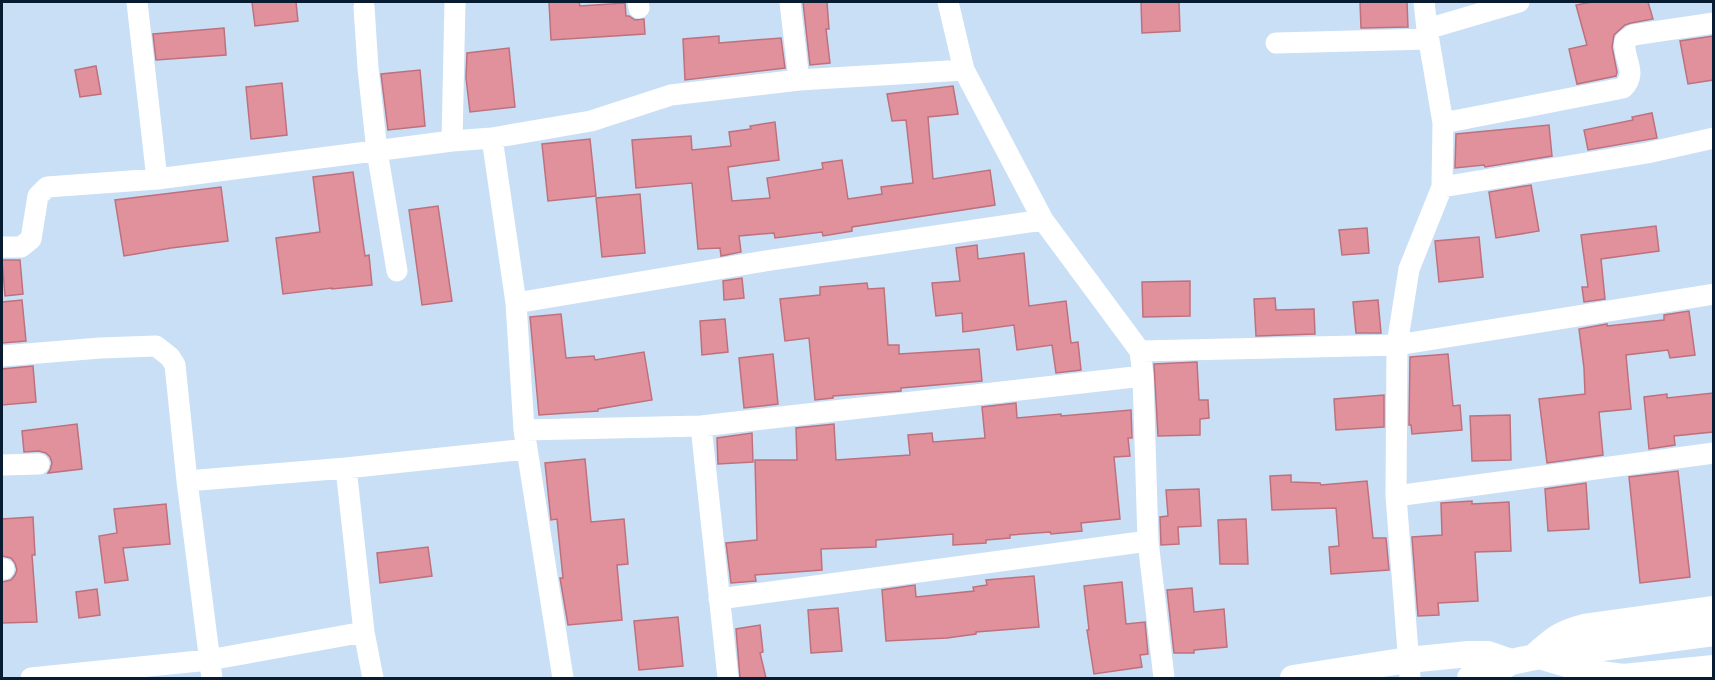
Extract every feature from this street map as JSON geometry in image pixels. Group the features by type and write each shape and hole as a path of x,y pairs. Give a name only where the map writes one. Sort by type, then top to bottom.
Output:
{"street":[{"path":"137,2 157,179"},
{"path":"452,141 455,2"},
{"path":"790,2 799,80"},
{"path":"948,2 964,70 1043,220 1140,351 1143,376 1148,541 1164,678"},
{"path":"1409,669 1396,496 1397,345 1409,269 1442,187 1443,123 1427,34 1424,2"},
{"path":"1276,43 1427,34 1519,2"},
{"path":"364,7 377,151 397,271"},
{"path":"1443,123 1623,88 1629,82 1631,72 1624,41 1633,35 1713,22"},
{"path":"2,247 21,247 31,239 38,196 47,187 157,179 452,141 492,138 591,121 671,95 799,80 964,70"},
{"path":"492,138 516,303 525,440 563,678"},
{"path":"1442,187 1647,153 1713,138"},
{"path":"516,303 765,261 1043,220"},
{"path":"1140,351 1397,345 1713,294"},
{"path":"2,356 156,346 170,357 175,365 210,669"},
{"path":"187,481 346,468 525,440 701,426 1143,376"},
{"path":"701,426 728,678"},
{"path":"1396,496 1713,453"},
{"path":"2,465 39,464"},
{"path":"346,468 364,632 373,678"},
{"path":"719,599 1148,541"},
{"path":"1529,658 1566,632 1584,627 1713,609"},
{"path":"31,678 210,669 364,632"},
{"path":"1470,678 1494,672 1529,658 1713,633"},
{"path":"1293,678 1409,669 1469,654 1529,658 1623,677 1713,668"}],"building":[{"path":"252,2 296,2 298,21 255,26"},
{"path":"549,2 579,2 580,6 625,3 626,16 635,20 644,19 645,34 551,40"},
{"path":"803,2 827,2 829,29 826,29 830,63 810,65"},
{"path":"1141,2 1179,2 1180,31 1142,33"},
{"path":"1360,2 1407,2 1408,27 1361,28"},
{"path":"1592,2 1648,2 1653,19 1625,25 1614,35 1612,47 1616,76 1577,84 1569,49 1587,45 1576,5"},
{"path":"224,28 226,55 156,60 153,34"},
{"path":"719,36 719,43 781,38 785,68 685,80 683,39"},
{"path":"1713,36 1713,80 1688,84 1680,41"},
{"path":"509,48 515,107 470,112 466,78 467,53"},
{"path":"96,66 101,94 80,97 75,70"},
{"path":"420,70 425,126 388,130 381,74"},
{"path":"282,83 287,135 251,139 246,87"},
{"path":"953,86 958,114 928,117 933,179 990,170 995,205 852,227 852,231 823,236 822,232 775,238 774,233 739,236 741,252 721,256 720,248 698,249 692,183 636,188 632,140 691,136 692,150 731,146 729,132 775,122 779,160 728,167 732,201 770,198 767,178 823,169 822,163 842,160 848,199 882,194 881,187 913,183 906,120 892,121 887,94"},
{"path":"1652,113 1657,138 1588,150 1584,130 1633,120 1632,117"},
{"path":"1549,125 1552,156 1485,167 1484,165 1455,168 1456,134"},
{"path":"590,139 596,196 548,201 542,144"},
{"path":"353,172 365,256 369,255 372,285 283,294 276,238 320,232 313,177"},
{"path":"1531,185 1539,231 1496,238 1489,192"},
{"path":"221,187 228,241 124,256 115,200"},
{"path":"640,194 645,253 602,257 596,198"},
{"path":"438,206 452,301 422,305 409,210"},
{"path":"1656,226 1659,251 1601,259 1605,299 1584,302 1582,287 1588,287 1581,235"},
{"path":"1367,228 1369,253 1342,255 1339,230"},
{"path":"1479,237 1483,277 1439,282 1435,241"},
{"path":"977,245 978,259 1024,253 1029,306 1066,301 1071,343 1078,342 1081,370 1056,373 1052,345 1017,350 1014,325 963,332 962,313 936,316 932,283 960,281 956,248"},
{"path":"2,260 20,260 23,294 5,296"},
{"path":"742,278 744,298 724,300 723,281"},
{"path":"1190,281 1190,316 1143,317 1142,282"},
{"path":"867,283 868,289 884,288 888,345 899,345 899,354 979,349 982,381 901,388 901,391 833,396 833,398 815,400 809,338 785,341 780,299 820,295 820,287"},
{"path":"1275,298 1276,310 1314,309 1315,334 1256,336 1254,299"},
{"path":"22,300 26,341 2,343 2,302"},
{"path":"1378,300 1381,333 1356,333 1353,302"},
{"path":"1689,311 1695,355 1670,358 1668,350 1626,355 1631,409 1599,412 1603,455 1547,463 1539,399 1585,394 1579,329 1607,324 1607,326 1664,320 1664,315"},
{"path":"561,314 566,358 594,356 595,360 644,352 652,400 598,409 598,411 539,415 530,317"},
{"path":"725,319 728,352 702,355 700,321"},
{"path":"773,354 778,404 744,408 739,358"},
{"path":"1448,354 1453,406 1460,405 1462,430 1412,434 1411,425 1409,425 1410,357"},
{"path":"1197,362 1199,400 1208,400 1209,418 1200,419 1200,435 1158,436 1154,364"},
{"path":"33,366 36,402 2,405 2,369"},
{"path":"1713,393 1713,432 1674,436 1675,445 1649,449 1644,397 1667,394 1667,398"},
{"path":"1384,395 1384,427 1336,430 1334,399"},
{"path":"1016,403 1017,418 1131,410 1132,438 1128,438 1130,456 1114,457 1120,519 1081,523 1082,531 1010,535 1010,538 986,540 986,543 953,545 953,534 876,540 876,547 821,549 822,570 755,575 756,581 731,583 726,543 757,540 755,460 797,460 796,428 834,424 836,460 910,455 908,435 932,433 933,442 985,438 982,407"},
{"path":"1510,415 1511,460 1472,461 1470,416"},
{"path":"77,424 82,469 48,473 52,463 46,453 24,452 22,431"},
{"path":"752,433 753,462 718,464 717,438"},
{"path":"585,459 591,522 624,519 628,564 617,565 622,620 568,625 560,578 563,578 557,519 551,520 545,463"},
{"path":"1678,471 1690,577 1640,583 1629,477"},
{"path":"1291,475 1291,482 1320,483 1321,485 1367,481 1373,538 1386,538 1389,570 1331,574 1329,547 1339,546 1336,508 1272,510 1270,476"},
{"path":"1586,483 1589,529 1548,531 1545,489"},
{"path":"1199,489 1201,526 1178,527 1179,544 1161,545 1160,517 1168,516 1166,490"},
{"path":"1472,501 1472,504 1509,502 1511,551 1475,552 1478,601 1438,603 1439,615 1418,616 1412,537 1442,535 1441,503"},
{"path":"166,504 170,544 123,548 128,580 105,583 99,536 117,533 114,509"},
{"path":"33,517 35,555 32,555 37,622 2,623 2,582 11,580 17,570 11,558 2,556 2,519"},
{"path":"1246,519 1248,564 1220,564 1218,520"},
{"path":"428,547 432,576 380,583 377,553"},
{"path":"1034,576 1039,627 976,632 976,634 947,638 886,641 882,590 915,585 916,597 974,591 973,587 987,585 986,580"},
{"path":"1122,582 1126,624 1145,622 1148,654 1140,655 1142,667 1094,674 1087,630 1089,630 1084,586"},
{"path":"1192,588 1194,612 1224,609 1227,647 1194,650 1194,653 1174,653 1167,590"},
{"path":"97,589 100,615 79,618 76,592"},
{"path":"838,608 842,651 811,653 808,610"},
{"path":"678,617 683,666 639,670 634,621"},
{"path":"760,625 763,652 760,653 766,678 740,678 736,629"}]}
